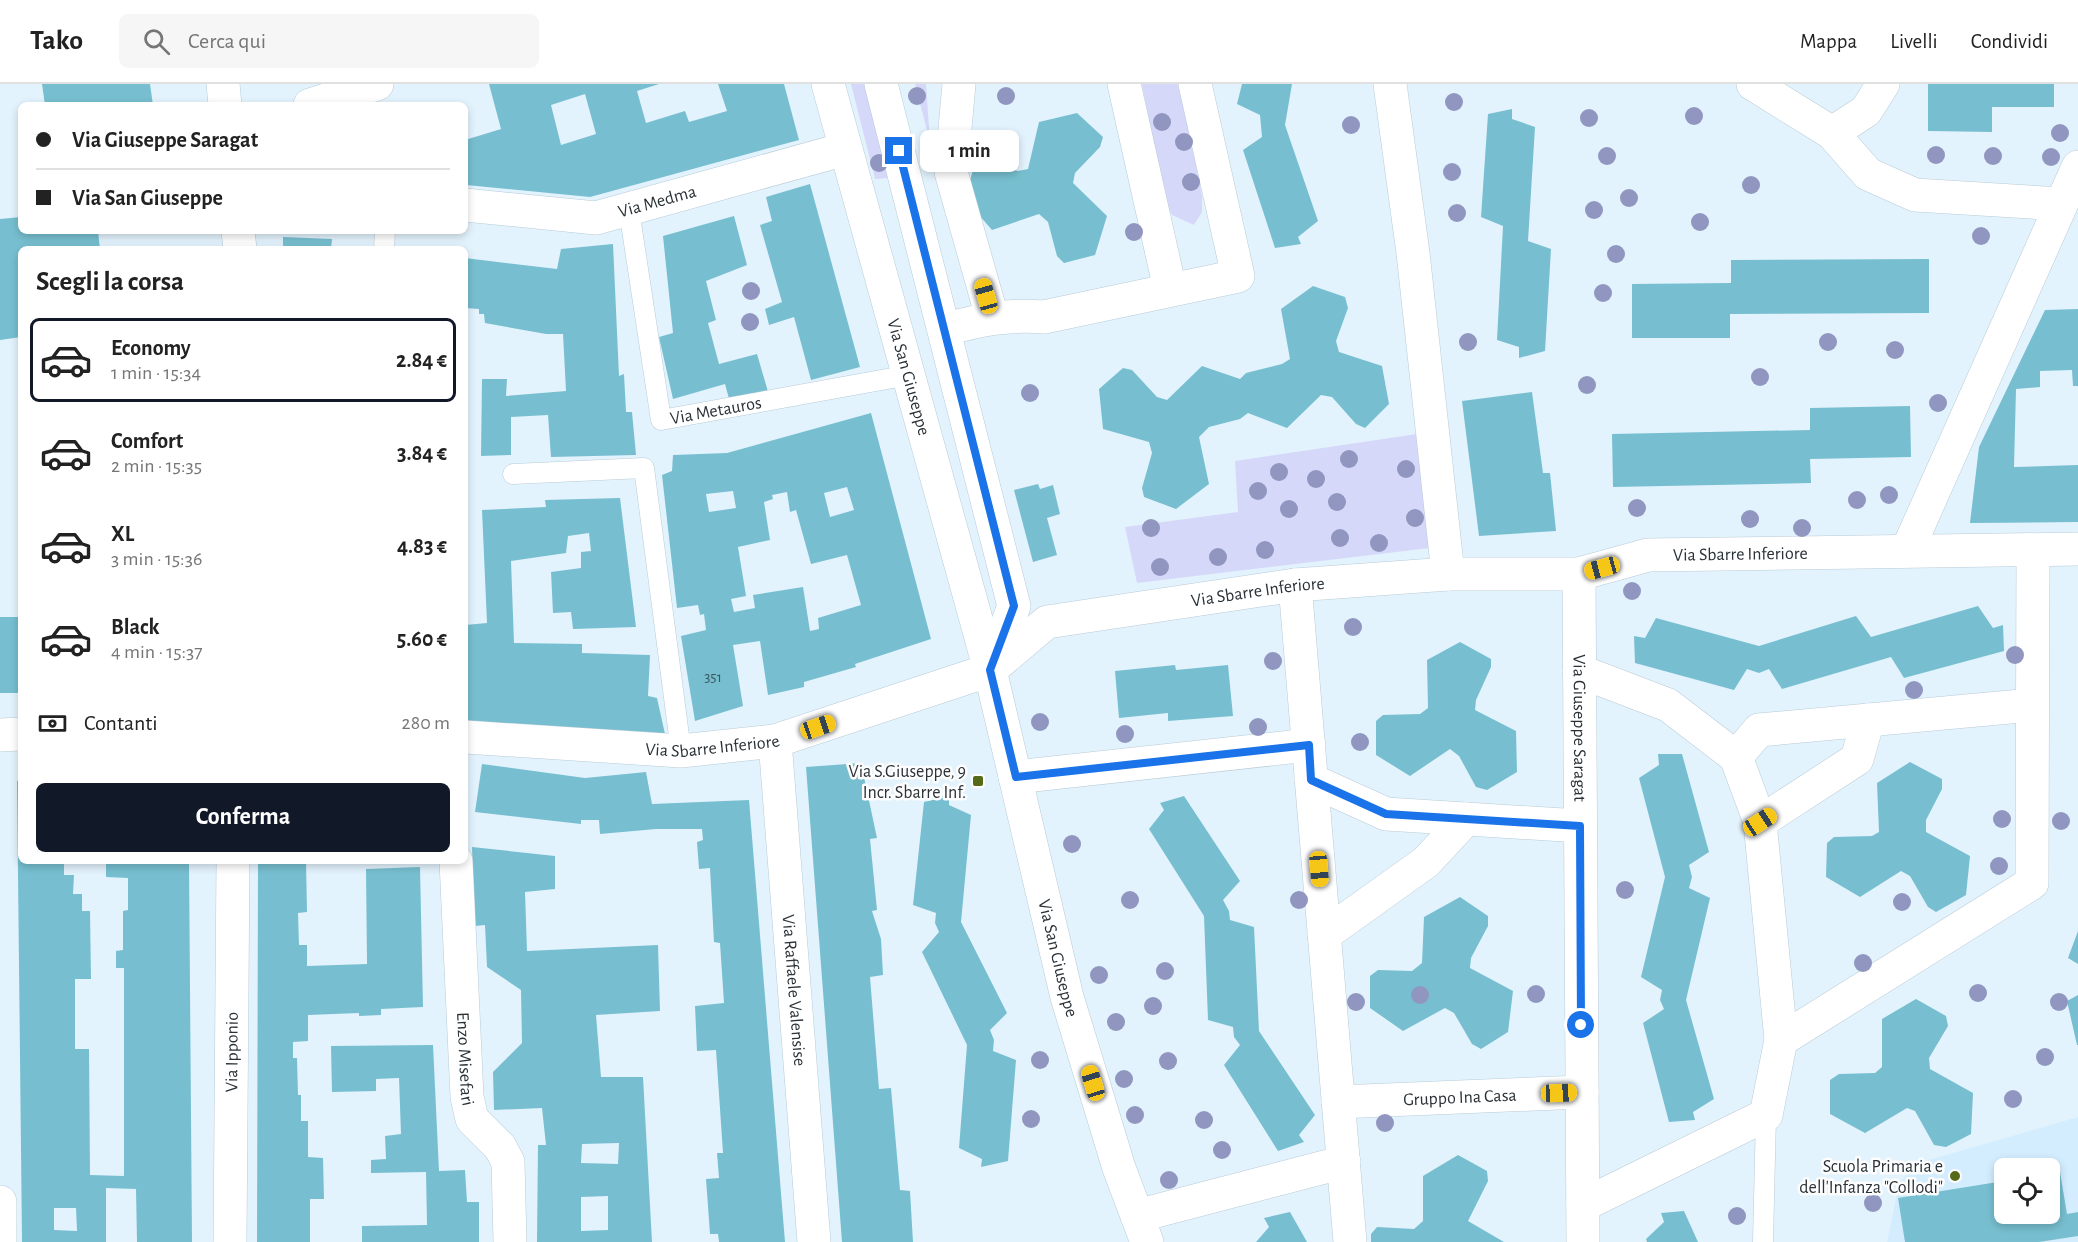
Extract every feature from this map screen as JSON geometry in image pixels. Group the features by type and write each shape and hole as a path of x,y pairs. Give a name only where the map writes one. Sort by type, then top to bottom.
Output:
{"street":[{"path":"223,84 225,102"},
{"path":"320,102 377,84"},
{"name":"Via San Giuseppe","path":"828,84 990,670 1067,997 1119,1168 1142,1229"},
{"path":"881,84 946,329 1014,606 990,670"},
{"path":"959,84 951,172 992,317"},
{"path":"1124,84 1170,289"},
{"path":"946,329 992,317 1014,314 1044,317 1238,276 1195,84"},
{"path":"1390,84 1413,253 1448,574"},
{"path":"1832,134 1866,111 1883,84"},
{"path":"1762,86 1832,134 1868,174 1915,195 2061,204"},
{"name":"Via Medma","path":"468,205 596,218 845,149"},
{"path":"1907,551 2078,167"},
{"name":"Via Sbarre Inferiore","path":"468,737 681,751 775,741 990,670 1047,622 1295,585 1448,574 1579,574 1648,555 2078,549"},
{"path":"1781,1040 2032,883 2033,550"},
{"name":"Via Giuseppe Saragat","path":"1579,574 1583,1242"},
{"path":"1295,585 1350,1242"},
{"path":"1579,671 1668,705 1736,757 1760,822 1781,1040 1766,1115 1582,1205"},
{"path":"1736,757 1759,730 2032,705"},
{"path":"1760,822 1857,759 1868,720"},
{"path":"0,735 18,734"},
{"name":"Via Raffaele Valensise","path":"775,741 813,1242"},
{"path":"1016,777 1309,745"},
{"path":"1311,780 1386,814 1580,826"},
{"path":"1324,935 1426,862 1466,819"},
{"name":"Via Ipponio","path":"230,1242 233,864"},
{"name":"Enzo Misefari","path":"456,864 467,1097 472,1119 500,1147 508,1162 510,1242"},
{"name":"Gruppo Ina Casa","path":"1338,1102 1582,1092"},
{"path":"1142,1229 1344,1162"},
{"path":"0,1202 0,1242"}],"lane":[{"name":"Via Metauros","path":"629,210 662,420 909,375"},
{"path":"513,474 644,468 681,751"},
{"path":"1763,1242 1766,1115"}],"shaded area":[{"path":"851,84 864,84 888,178 875,179"},
{"path":"915,84 926,84 930,142"},
{"path":"1142,84 1180,84 1202,196 1202,212 1194,225 1172,215 1165,199"},
{"path":"1417,434 1430,548 1137,583 1125,527 1238,512 1235,461"},
{"name":"Scuola Primaria e dell'Infanza \"Collodi\"","path":"2078,1117 2078,1242 1887,1242 1899,1183 1918,1163"}],"building":[{"path":"42,84 150,84 153,102 45,102"},
{"path":"489,84 659,84 637,91 646,123 685,111 689,122 727,111 718,84 784,84 799,140 590,197 468,185 468,139 501,129","holes":["585,94 596,134 561,145 551,105"]},
{"path":"1242,84 1292,84 1285,125 1318,221 1298,237 1301,244 1275,248 1243,150 1262,137 1260,115 1237,104"},
{"path":"1928,84 2054,84 2054,107 1992,107 1992,132 1928,131"},
{"path":"1512,109 1512,119 1535,127 1528,241 1551,249 1545,351 1519,358 1519,347 1497,340 1503,226 1481,217 1488,114"},
{"path":"1077,113 1103,137 1100,147 1075,173 1073,183 1107,216 1095,255 1064,263 1057,256 1048,222 1039,214 992,230 965,199 974,166 983,163 1018,171 1028,169 1039,122"},
{"path":"810,184 860,367 811,380 794,317 769,325 765,309 782,302 760,225 772,221 766,197"},
{"path":"734,216 747,265 706,281 716,320 708,323 719,364 757,354 769,395 731,406 725,384 673,399 659,337 673,333 663,236"},
{"path":"18,217 18,234 98,234 100,246 18,246 18,337 0,340 0,219"},
{"path":"283,237 332,239 331,246 283,246"},
{"path":"613,244 619,376 624,374 626,412 632,412 636,455 551,457 548,415 511,417 511,455 481,456 482,379 507,379 506,396 566,391 563,334 546,334 485,323 484,314 479,314 479,309 468,308 468,258 557,269 561,249"},
{"path":"1929,259 1929,313 1730,314 1730,338 1632,338 1632,284 1731,283 1731,260"},
{"path":"1313,286 1345,297 1348,308 1336,341 1339,352 1382,366 1389,404 1365,428 1356,424 1332,397 1321,395 1287,428 1248,413 1240,419 1209,427 1199,437 1209,484 1176,509 1144,497 1142,488 1152,453 1149,442 1103,429 1099,389 1123,368 1132,370 1157,397 1167,400 1202,366 1240,379 1246,373 1282,364 1290,359 1281,309"},
{"path":"2078,309 2078,386 2073,386 2072,370 2040,371 2040,387 2016,389 2014,467 2078,465 2078,522 1970,523 1979,447 2045,310"},
{"path":"1532,392 1543,473 1550,473 1556,531 1479,536 1462,401"},
{"path":"1910,406 1911,457 1810,459 1811,483 1613,487 1612,434 1810,430 1810,408"},
{"path":"871,413 931,639 855,664 856,667 804,682 804,687 768,695 760,641 733,645 743,706 695,721 681,636 706,630 704,614 700,615 698,605 677,608 662,475 672,471 673,455 727,453","holes":["847,487 854,510 830,517 824,493","733,491 736,508 709,512 706,494","787,492 790,512 796,510 811,564 847,555 861,605 818,618 819,629 810,631 803,587 753,595 755,608 734,612 731,599 746,596 738,547 770,540 764,502 773,499 772,495"]},
{"path":"1038,484 1040,489 1053,485 1060,514 1047,518 1057,555 1033,562 1014,490"},
{"path":"620,498 636,627 573,629 571,612 553,613 551,572 581,568 581,552 591,551 589,533 568,536 566,553 511,561 514,643 582,644 582,653 650,655 648,696 657,698 665,734 468,724 468,625 487,623 482,510 546,507 545,500"},
{"path":"1978,606 1993,628 2003,625 2004,651 1904,678 1891,657 1782,689 1769,669 1759,673 1747,669 1734,690 1635,663 1634,636 1645,638 1656,618 1759,646 1856,616 1871,637"},
{"path":"0,617 18,617 18,693 0,693"},
{"path":"1460,642 1491,659 1491,667 1476,700 1475,710 1516,731 1517,772 1487,790 1476,787 1459,756 1450,749 1410,776 1376,755 1376,721 1383,715 1420,714 1428,708 1427,660"},
{"path":"1175,665 1176,670 1228,665 1233,716 1168,721 1168,713 1119,718 1115,671"},
{"path":"1658,754 1682,754 1709,852 1689,865 1692,877 1689,888 1710,898 1686,1000 1714,1099 1693,1112 1695,1120 1669,1122 1643,1023 1664,1009 1660,1000 1662,990 1641,977 1665,877 1639,778 1659,765"},
{"path":"1910,762 1942,779 1942,789 1926,820 1926,832 1970,856 1966,895 1936,912 1928,907 1910,876 1901,871 1860,897 1826,877 1827,843 1834,837 1872,836 1879,832 1877,783"},
{"path":"861,763 877,838 870,839 877,910 872,911 881,939 883,975 870,977 879,1089 891,1088 900,1190 910,1191 913,1242 842,1242 806,767"},
{"path":"482,764 585,778 646,772 652,804 749,800 785,1242 719,1242 718,1234 710,1234 706,1179 719,1178 717,1153 723,1153 716,1050 697,1051 695,1006 724,1003 720,943 714,942 710,868 699,869 697,842 703,840 702,829 656,829 600,834 599,820 581,820 581,824 475,812"},
{"path":"17,781 18,781 18,864 64,864 64,875 74,875 73,894 82,894 82,911 90,911 91,979 75,979 75,1049 89,1049 90,1175 124,1176 124,968 116,968 116,951 123,950 123,911 128,910 128,878 106,877 106,864 189,864 192,1242 137,1242 136,1189 106,1188 106,1242 22,1242","holes":["54,1208 76,1208 77,1231 54,1230"]},
{"path":"949,796 949,805 971,815 961,922 1007,1013 990,1030 994,1040 993,1051 1016,1060 1008,1161 981,1167 982,1159 959,1148 967,1045 922,952 939,932 935,923 936,913 913,905 924,802"},
{"path":"1184,796 1240,881 1223,900 1229,911 1230,920 1254,927 1259,1031 1315,1115 1299,1135 1304,1142 1278,1151 1224,1065 1240,1045 1234,1037 1233,1027 1208,1020 1204,916 1149,829 1164,810 1160,803"},
{"path":"472,847 555,856 555,889 525,892 527,951 658,945 660,1011 596,1015 601,1077 643,1077 652,1242 537,1242 538,1145 546,1145 542,1108 494,1110 493,1072 522,1043 521,990 487,967 485,925 475,926","holes":["619,1143 618,1164 581,1163 582,1144","608,1196 608,1230 581,1231 581,1197"]},
{"path":"258,864 306,864 307,912 298,913 299,945 307,945 307,966 367,964 366,869 420,867 423,1007 381,1009 381,1015 359,1016 359,1013 308,1015 308,1041 293,1042 293,1058 297,1058 301,1121 308,1121 308,1157 323,1158 324,1199 310,1199 310,1242 257,1242"},
{"path":"1460,897 1488,916 1488,926 1471,958 1470,968 1513,991 1508,1032 1481,1049 1472,1044 1454,1013 1445,1008 1403,1031 1370,1008 1370,976 1378,970 1412,971 1422,963 1424,917"},
{"path":"2078,931 2078,964 2068,958"},
{"path":"2078,995 2078,1045 2077,1045 2067,1001"},
{"path":"1916,999 1946,1016 1948,1026 1929,1058 1930,1069 1973,1093 1971,1134 1946,1147 1934,1145 1915,1111 1907,1108 1865,1133 1830,1114 1830,1080 1839,1074 1875,1073 1882,1067 1882,1019"},
{"path":"433,1045 439,1171 465,1170 467,1202 479,1202 479,1242 362,1242 362,1226 427,1225 426,1172 371,1173 371,1160 386,1159 385,1136 401,1134 399,1078 376,1079 376,1091 332,1092 331,1046"},
{"path":"1458,1155 1487,1171 1488,1181 1468,1221 1504,1242 1371,1242 1371,1234 1377,1227 1414,1229 1423,1221 1423,1176"},
{"path":"2060,1172 2067,1214 2078,1212 2078,1236 2039,1242 1905,1242 1898,1198 1994,1183 1994,1224 2060,1224"},
{"path":"1684,1211 1698,1242 1647,1242 1646,1239 1664,1222 1661,1213"},
{"path":"1290,1212 1307,1242 1256,1242 1269,1227 1264,1218"}],"place":[{"name":"Via S.Giuseppe, 9 Incr. Sbarre Inf.","path":"978,781"},
{"name":"Scuola Primaria e dell'Infanza \"Collodi\"","path":"1955,1176"}],"route":[{"path":"899,151 946,329 1014,606 990,670 1016,777 1309,745 1311,780 1386,814 1580,826 1581,1025"}]}
